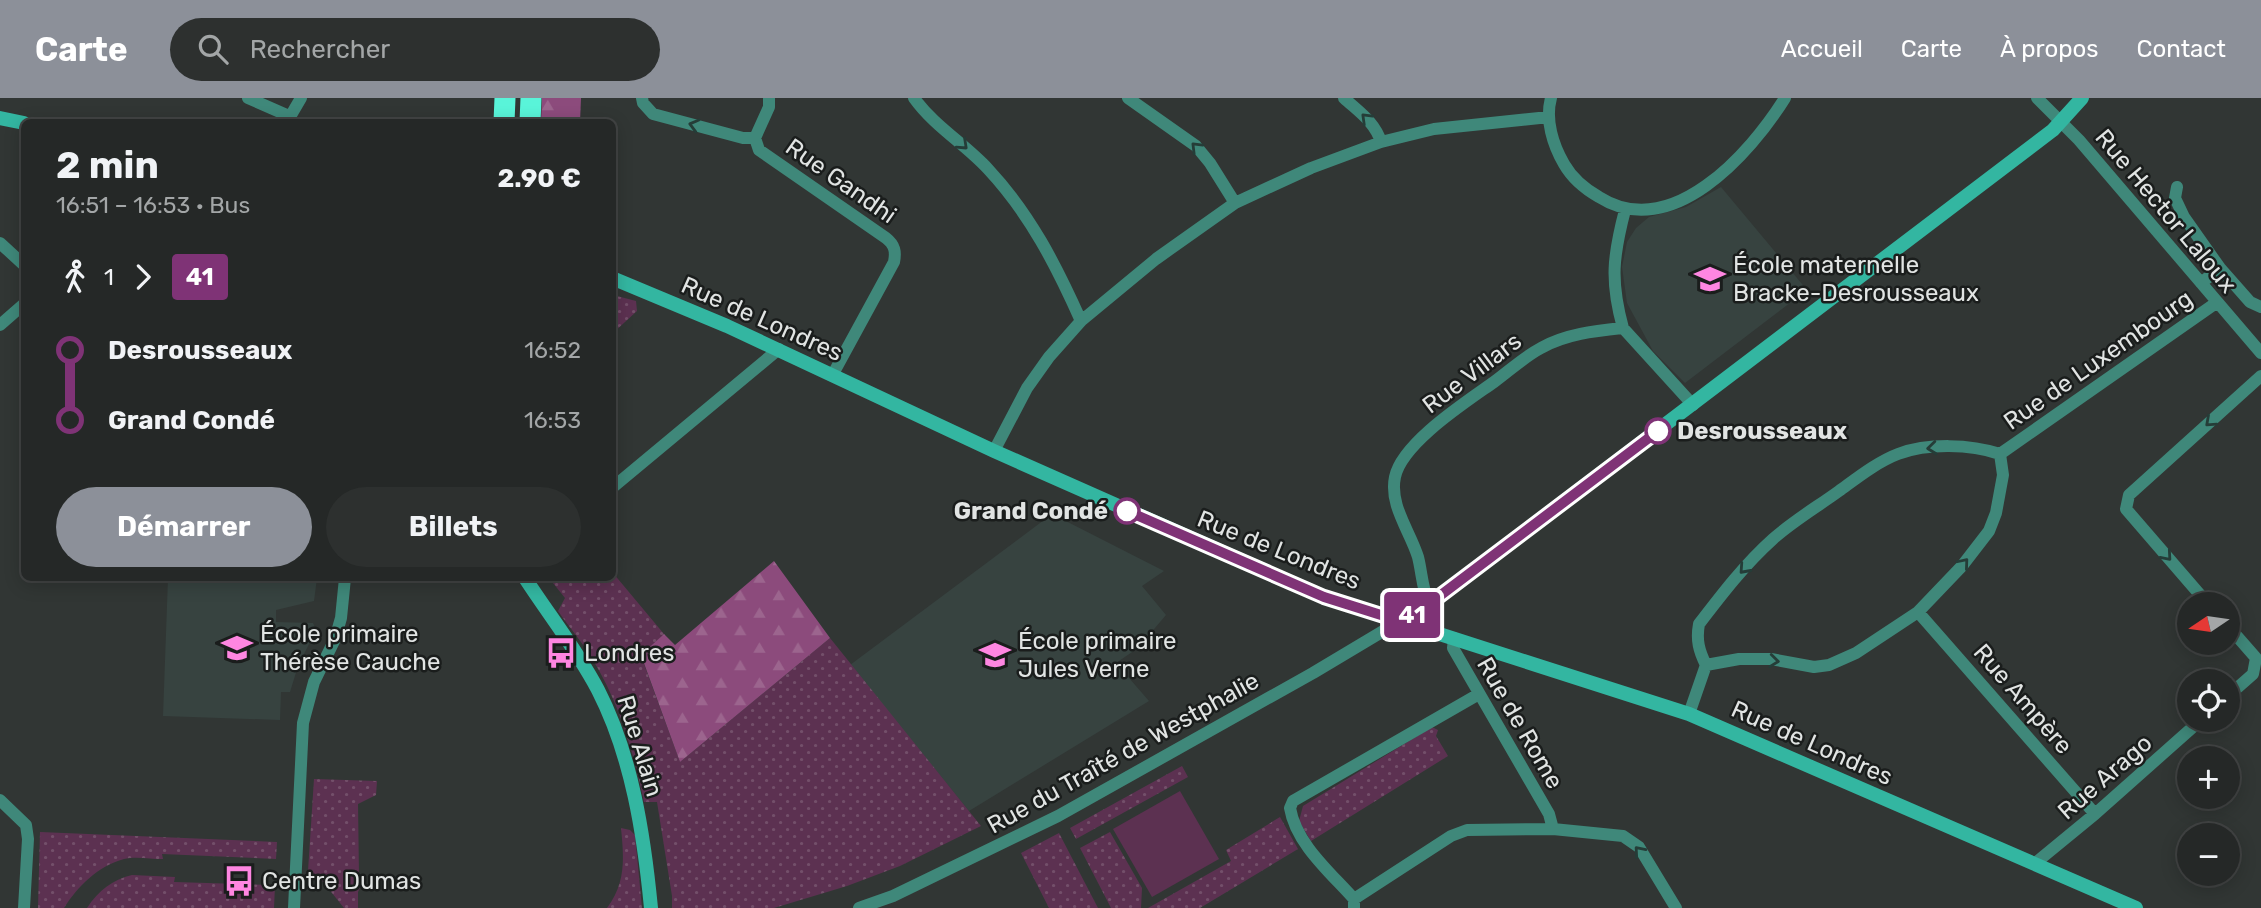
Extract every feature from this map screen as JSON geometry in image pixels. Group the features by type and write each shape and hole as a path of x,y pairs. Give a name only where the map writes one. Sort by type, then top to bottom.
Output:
{"highway":[{"path":"503,119 505,98"},
{"path":"530,119 531,98"}],"street":[{"path":"248,98 288,119 301,98"},
{"path":"642,98 653,114 743,138 755,138"},
{"name":"Rue Gandhi","path":"769,98 769,107 755,138 760,150 893,243 896,254 832,374"},
{"path":"914,98 930,117 986,167 1028,217 1055,264 1081,320"},
{"path":"1128,98 1196,146 1235,203"},
{"path":"1344,98 1369,121 1381,142"},
{"path":"1551,98 1549,117 1553,138 1569,172 1591,192 1625,210 1642,211 1688,197 1710,183 1746,151 1785,98"},
{"name":"Rue Hector Laloux","path":"2037,98 2061,121 2261,353"},
{"path":"1400,621 1429,604 2053,130 2082,98"},
{"path":"994,452 1027,388 1081,320 1156,259 1235,203 1311,168 1381,142 1434,129 1549,117"},
{"path":"0,118 21,122"},
{"path":"2176,187 2175,198 2184,217 2220,268 2250,302 2261,307"},
{"path":"1625,210 1613,267 1617,307 1623,328 1693,405"},
{"path":"0,243 21,262"},
{"path":"2201,283 2220,268"},
{"name":"Rue de Londres","path":"616,280 779,349 994,452 1324,597 1689,715 2136,908"},
{"name":"Rue de Luxembourg","path":"1706,665 1739,659 1771,659 1814,667 1829,665 1856,653 1919,612 1962,566 1989,531 1996,513 2003,475 2000,454 2216,303"},
{"path":"0,325 21,307"},
{"name":"Rue Villars","path":"1429,604 1424,594 1412,540 1395,500 1395,475 1399,466 1421,438 1541,348 1570,336 1623,328"},
{"path":"616,485 779,349"},
{"path":"2198,592 2126,509 2129,495 2261,376"},
{"path":"1689,715 1706,665 1699,650 1699,624 1747,565 1775,537 1858,477 1898,454 1941,447 1988,450 2000,454"},
{"path":"294,908 303,723 314,682 335,639 341,618 345,581"},
{"name":"Rue Alain","path":"526,581 583,662 616,733 636,810 647,866 651,908"},
{"name":"Rue Ampère","path":"1919,612 2095,814"},
{"name":"Rue du Traîté de Westphalie","path":"859,908 895,902 1058,816 1400,621"},
{"name":"Rue de Rome","path":"1454,638 1452,648 1549,814 1553,829"},
{"path":"2240,640 2256,658 2253,674 2240,685"},
{"path":"1479,694 1293,802 1290,808 1291,816 1305,842 1354,904 1451,836 1467,830 1553,829 1623,836 1639,847 1676,908"},
{"name":"Rue Arago","path":"2034,864 2187,732"},
{"path":"0,800 26,825 28,839 23,908"}],"shaded area":[{"name":"École maternelle Bracke-Desrousseaux","path":"1721,187 1807,290 1685,383 1653,351 1627,303 1622,267 1627,242 1636,228 1649,217 1686,207"},
{"path":"616,296 636,301 637,311 616,330"},
{"name":"École primaire Jules Verne","path":"1052,514 1164,571 1142,586 1166,615 1138,648 1116,663 1149,701 969,811 850,665"},
{"path":"616,577 664,634 641,656 680,762 830,638 981,826 900,866 847,886 774,908 672,908 657,802 644,802 630,747 611,693 589,654 558,611 565,598 551,581 616,581"},
{"name":"École primaire Thérèse Cauche","path":"168,581 317,581 314,601 276,610 276,622 313,623 316,630 298,666 290,692 281,692 280,720 163,716"},
{"path":"1432,727 1438,730 1436,736 1448,756 1311,841 1299,821 1303,806"},
{"path":"1182,766 1188,777 1076,839 1070,828"},
{"path":"314,779 377,781 376,795 358,804 359,877 362,883 358,892 358,908 344,908 320,878 308,871"},
{"path":"1180,791 1219,859 1152,897 1113,829"},
{"path":"1280,817 1298,849 1200,908 1148,908 1231,861 1226,850"},
{"path":"621,828 630,830 635,835 642,908 607,908 621,880"},
{"path":"40,832 277,842 276,859 162,854 163,859 124,859 90,878 64,908 38,908"},
{"path":"1110,832 1142,888 1141,908 1111,908 1080,848"},
{"path":"1059,833 1098,908 1049,908 1021,853"},
{"path":"132,875 175,877 174,882 275,885 274,908 87,908 106,887"}],"green space":[{"path":"542,98 581,98 580,119 541,119"},
{"path":"774,561 830,638 680,762 641,655 664,634 675,645"}],"bus line":[{"name":"41","path":"1127,511 1324,597 1400,621 1429,604 1658,431"}],"place":[{"name":"École maternelle Bracke-Desrousseaux","path":"1710,279"},
{"name":"Desrousseaux","path":"1658,431"},
{"name":"Grand Condé","path":"1127,511"},
{"name":"École primaire Thérèse Cauche","path":"237,648"},
{"name":"Londres","path":"561,653"},
{"name":"École primaire Jules Verne","path":"995,655"},
{"name":"Centre Dumas","path":"239,881"}]}
